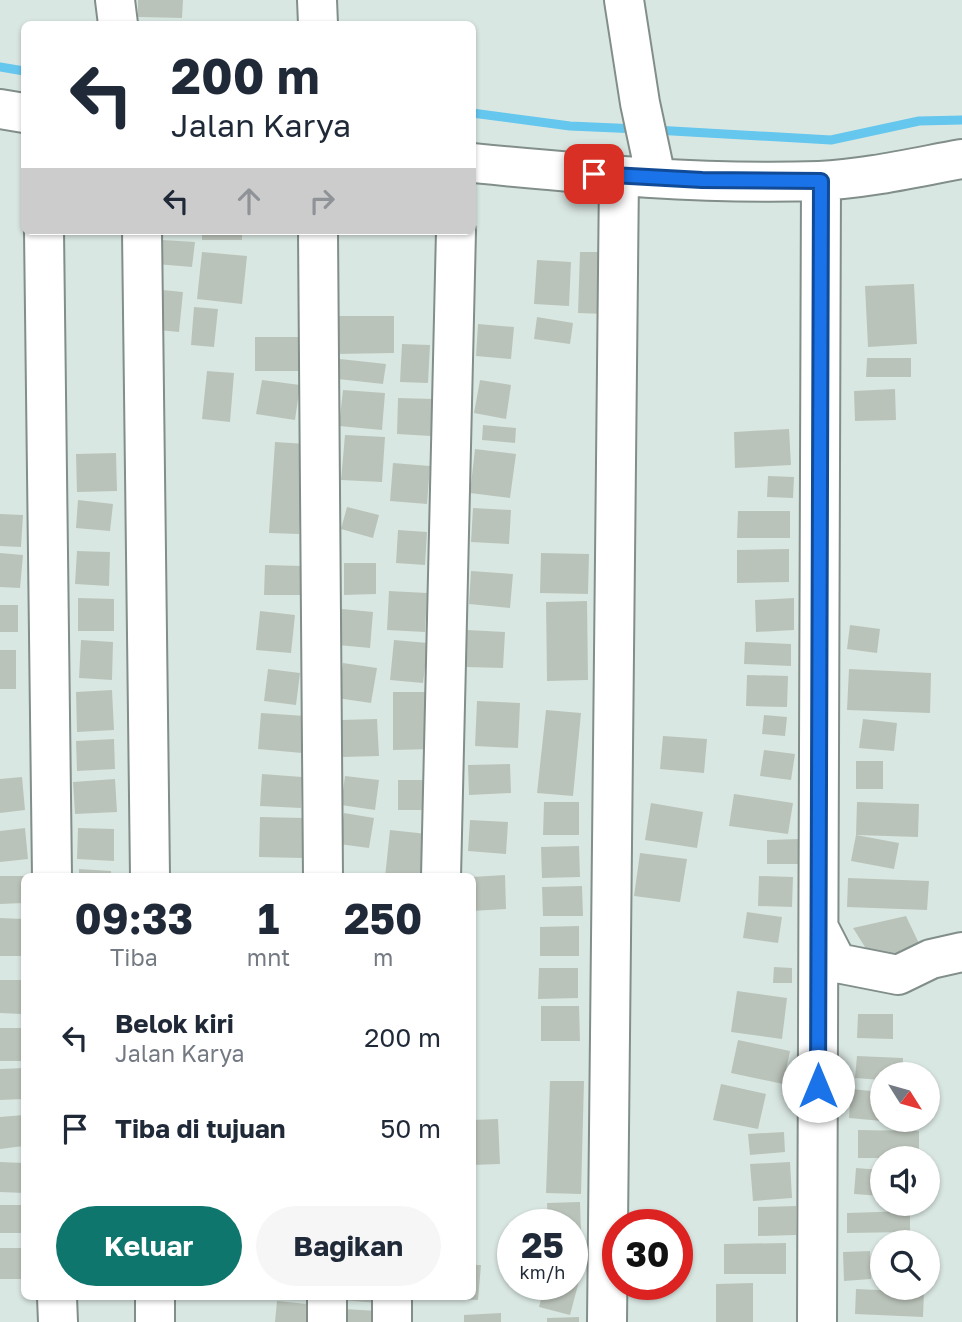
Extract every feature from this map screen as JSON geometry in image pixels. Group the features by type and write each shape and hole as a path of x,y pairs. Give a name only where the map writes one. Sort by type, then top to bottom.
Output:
{"street":[{"path":"115,0 118,21"},
{"path":"317,0 318,21"},
{"path":"607,1322 642,172 640,103 624,0"},
{"path":"0,109 21,112"},
{"path":"476,163 821,181 962,159"},
{"path":"817,1322 821,181"},
{"path":"44,235 52,873"},
{"path":"142,235 150,873"},
{"path":"318,235 323,873"},
{"path":"441,873 456,235"},
{"path":"818,928 837,964 898,975 931,959 962,952"},
{"path":"57,1300 58,1322"},
{"path":"155,1300 155,1322"},
{"path":"327,1300 327,1322"},
{"path":"392,1300 392,1322"}],"building":[{"path":"138,0 183,0 182,18 138,17"},
{"path":"202,235 242,235 242,240 202,240"},
{"path":"146,239 195,242 192,267 144,263"},
{"path":"202,252 247,256 242,304 197,299"},
{"path":"580,252 607,252 605,314 578,313"},
{"path":"537,260 571,262 569,306 534,304"},
{"path":"914,284 917,344 868,347 865,286"},
{"path":"152,289 183,292 179,332 148,329"},
{"path":"194,307 218,309 214,347 191,345"},
{"path":"335,316 394,316 394,353 335,354"},
{"path":"537,317 573,323 570,344 534,339"},
{"path":"478,324 514,327 511,359 476,356"},
{"path":"255,337 302,337 303,371 255,371"},
{"path":"402,344 430,345 428,383 400,382"},
{"path":"867,358 911,358 911,377 866,377"},
{"path":"340,359 386,364 383,384 338,379"},
{"path":"207,371 234,373 230,422 202,419"},
{"path":"262,380 300,385 295,420 256,414"},
{"path":"480,380 511,385 506,419 474,413"},
{"path":"895,389 896,420 855,421 854,391"},
{"path":"343,390 385,393 382,430 339,426"},
{"path":"398,398 433,399 431,436 397,434"},
{"path":"483,425 516,428 515,443 482,440"},
{"path":"789,429 791,465 735,468 734,432"},
{"path":"345,435 385,437 382,482 341,480"},
{"path":"275,442 306,444 299,534 269,533"},
{"path":"475,449 516,454 510,498 470,493"},
{"path":"116,453 117,491 77,492 76,454"},
{"path":"393,463 430,466 427,504 390,501"},
{"path":"768,476 794,477 793,498 767,497"},
{"path":"78,500 113,504 110,531 76,528"},
{"path":"347,507 379,515 373,538 341,529"},
{"path":"473,508 511,510 509,544 471,542"},
{"path":"738,511 790,511 790,538 737,538"},
{"path":"0,514 23,515 21,547 0,546"},
{"path":"398,530 427,532 425,565 396,563"},
{"path":"789,549 789,582 737,583 737,550"},
{"path":"77,551 110,552 109,586 75,584"},
{"path":"0,553 23,555 20,588 0,587"},
{"path":"541,553 589,554 588,594 540,593"},
{"path":"344,563 376,563 376,594 344,595"},
{"path":"265,565 302,566 302,595 264,595"},
{"path":"471,571 513,574 510,608 469,604"},
{"path":"389,591 427,593 425,632 387,630"},
{"path":"78,598 114,599 114,631 78,631"},
{"path":"794,598 794,630 756,632 755,600"},
{"path":"587,601 588,680 547,681 546,602"},
{"path":"0,605 18,605 18,632 0,632"},
{"path":"342,609 373,612 370,648 338,645"},
{"path":"260,611 295,615 291,653 256,650"},
{"path":"850,625 880,629 877,653 847,649"},
{"path":"467,630 505,632 503,668 466,667"},
{"path":"81,640 113,642 112,680 79,678"},
{"path":"394,640 428,643 423,683 390,680"},
{"path":"745,642 791,644 791,666 744,664"},
{"path":"0,650 16,650 16,689 0,689"},
{"path":"343,663 377,668 371,703 337,698"},
{"path":"268,669 300,673 296,705 264,701"},
{"path":"849,669 931,673 930,713 847,710"},
{"path":"747,675 788,676 787,707 746,706"},
{"path":"112,690 114,730 77,732 76,692"},
{"path":"393,692 433,692 433,749 393,750"},
{"path":"477,701 520,703 518,748 475,746"},
{"path":"546,710 581,713 573,796 537,793"},
{"path":"261,713 305,716 302,753 258,749"},
{"path":"764,715 787,717 785,736 762,734"},
{"path":"377,719 379,756 342,757 341,720"},
{"path":"863,719 897,723 894,751 859,748"},
{"path":"663,736 707,739 704,773 660,769"},
{"path":"114,739 115,769 77,771 76,741"},
{"path":"764,750 795,754 791,780 760,776"},
{"path":"856,761 883,761 883,789 856,789"},
{"path":"510,764 511,793 469,795 468,765"},
{"path":"262,774 302,777 301,808 260,806"},
{"path":"345,776 379,780 375,810 341,805"},
{"path":"22,777 25,810 0,813 0,779"},
{"path":"115,779 117,812 75,814 73,782"},
{"path":"398,780 432,780 432,810 398,810"},
{"path":"734,794 793,803 788,834 729,826"},
{"path":"544,802 579,802 579,835 543,835"},
{"path":"857,802 919,804 918,837 856,835"},
{"path":"651,803 703,812 697,848 645,840"},
{"path":"344,813 374,818 369,848 339,844"},
{"path":"260,817 304,818 303,858 259,857"},
{"path":"470,820 508,822 506,854 468,851"},
{"path":"25,828 28,859 0,862 0,831"},
{"path":"78,828 114,829 114,861 77,859"},
{"path":"390,830 427,834 422,873 385,873"},
{"path":"856,835 899,843 894,869 851,861"},
{"path":"799,839 799,864 767,864 767,840"},
{"path":"579,846 580,877 542,878 541,847"},
{"path":"640,853 687,859 680,902 634,896"},
{"path":"79,869 111,871 111,873 79,873"},
{"path":"505,875 506,909 476,911 476,877"},
{"path":"0,876 21,876 21,903 0,904"},
{"path":"759,876 793,877 792,907 758,906"},
{"path":"848,878 929,881 927,910 847,907"},
{"path":"582,886 583,916 543,916 542,887"},
{"path":"747,912 782,917 778,943 743,938"},
{"path":"906,916 924,954 877,966 853,928"},
{"path":"0,918 21,919 21,956 0,956"},
{"path":"579,926 579,956 540,956 540,927"},
{"path":"774,967 792,968 792,983 773,983"},
{"path":"539,968 578,968 578,998 538,999"},
{"path":"0,980 21,980 21,1014 0,1013"},
{"path":"737,991 787,998 782,1039 731,1032"},
{"path":"541,1006 579,1006 580,1041 541,1041"},
{"path":"858,1014 893,1014 893,1039 857,1038"},
{"path":"0,1028 21,1028 21,1061 0,1061"},
{"path":"738,1040 790,1051 783,1084 731,1073"},
{"path":"857,1056 903,1058 903,1062 870,1062 870,1079 855,1078"},
{"path":"21,1068 21,1099 0,1100 0,1069"},
{"path":"550,1081 584,1081 581,1194 546,1193"},
{"path":"721,1084 766,1094 758,1129 713,1120"},
{"path":"851,1089 870,1091 870,1120 849,1118"},
{"path":"21,1115 21,1146 0,1149 0,1117"},
{"path":"498,1119 500,1164 476,1165 476,1120"},
{"path":"858,1130 919,1132 919,1146 870,1146 870,1158 858,1158"},
{"path":"784,1132 785,1152 750,1155 748,1134"},
{"path":"0,1162 21,1163 21,1193 0,1192"},
{"path":"790,1162 792,1198 753,1201 750,1164"},
{"path":"856,1168 870,1169 870,1195 854,1194"},
{"path":"580,1202 580,1209 547,1209 547,1203"},
{"path":"0,1205 21,1205 21,1233 0,1233"},
{"path":"796,1206 796,1235 758,1236 758,1207"},
{"path":"847,1213 910,1216 910,1230 847,1233"},
{"path":"786,1243 786,1274 724,1274 724,1244"},
{"path":"0,1248 21,1248 21,1279 0,1279"},
{"path":"870,1251 870,1279 844,1281 843,1252"},
{"path":"476,1265 481,1265 478,1300"},
{"path":"753,1283 753,1322 716,1322 716,1284"},
{"path":"856,1289 870,1290 870,1300 924,1300 923,1317 855,1314"},
{"path":"342,1300 378,1300 378,1303"},
{"path":"541,1300 574,1300 570,1315 539,1307"},
{"path":"277,1301 307,1304 306,1322 275,1322"},
{"path":"344,1309 378,1311 377,1322 343,1322"},
{"path":"501,1313 501,1322 464,1322 464,1315"},
{"path":"579,1317 579,1322 547,1322 547,1318"}],"waterway":[{"path":"0,67 21,70"},
{"path":"476,114 570,126 638,129"},
{"path":"655,130 831,140 919,121 962,120"}],"route":[{"path":"594,174 702,180 821,181 818,1086"}]}
